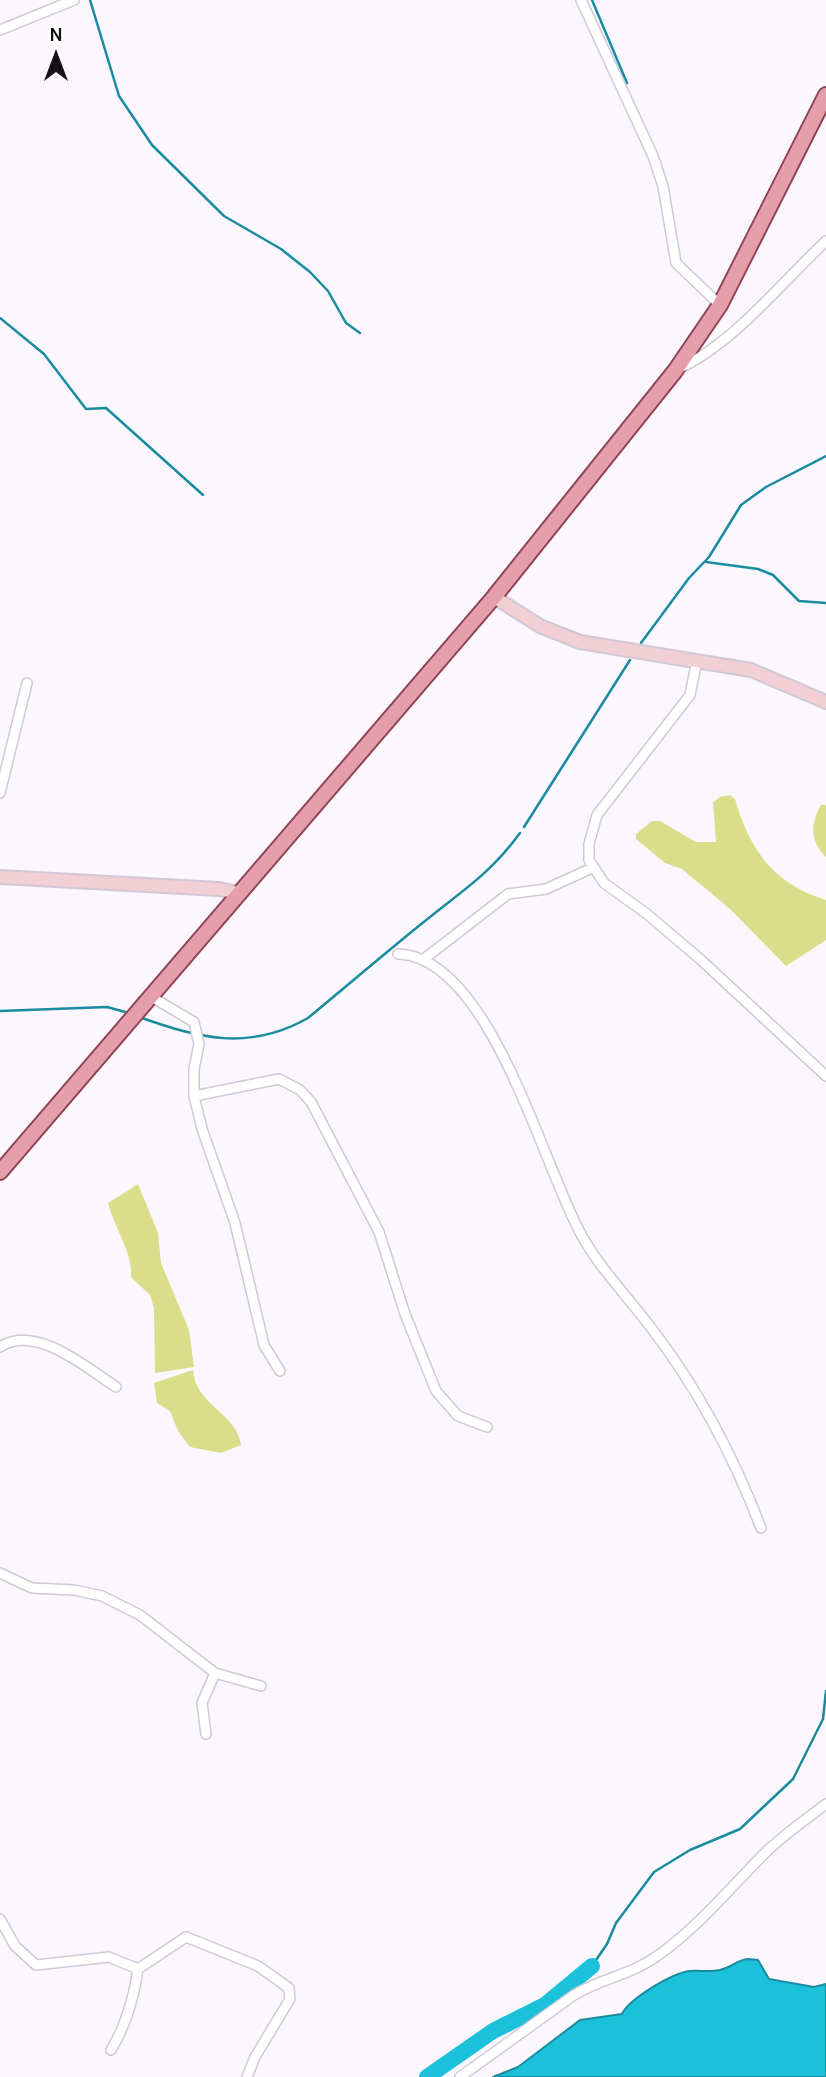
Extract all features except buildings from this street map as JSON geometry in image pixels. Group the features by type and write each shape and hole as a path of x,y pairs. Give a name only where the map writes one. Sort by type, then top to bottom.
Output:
{"main road":[{"path":"0,1172 494,597 675,371 720,305 826,95"},
{"path":"494,597 540,626 580,642 751,670 826,702"},
{"path":"0,877 219,889 238,894"}],"street":[{"path":"0,30 74,0"},
{"path":"581,0 653,156 666,202 676,263 720,305"},
{"path":"675,371 720,342 826,240"},
{"path":"697,660 690,695 597,815 589,844 592,868 604,883 647,914 701,959 826,1076"},
{"path":"0,793 27,682"},
{"path":"424,959 508,894 546,889 592,868"},
{"path":"398,954 424,959 468,1001 498,1045 580,1233 596,1259 651,1328 692,1387 739,1473 761,1528"},
{"path":"146,1000 192,1017 199,1044 194,1069 194,1096 234,1223 264,1345 280,1371"},
{"path":"194,1096 279,1079 300,1090 317,1113 379,1232 405,1314 436,1391 458,1416 487,1427"},
{"path":"0,1347 17,1339 42,1344 116,1387"},
{"path":"0,1573 32,1588 75,1590 102,1596 140,1615 215,1673 261,1686"},
{"path":"206,1734 202,1703 215,1673"},
{"path":"460,2077 587,1987 628,1974 661,1954 698,1921 765,1853 826,1804"},
{"path":"0,1919 15,1946 36,1965 109,1957 138,1969"},
{"path":"111,2050 120,2035 135,1992 138,1969 186,1937 258,1966 289,1988 287,2008 255,2057 247,2077"}],"green space":[{"path":"730,795 735,799 748,834 767,863 792,885 826,900 826,940 786,966 730,909 682,869 665,863 636,839 636,834 652,821 660,821 696,842 716,842 713,802"},
{"path":"821,805 826,805 826,857 817,845 813,832"},
{"path":"138,1184 158,1233 161,1263 189,1330 194,1367 155,1373 154,1308 150,1295 131,1277 126,1249 108,1203"},
{"path":"193,1370 195,1382 201,1392 232,1425 241,1445 221,1453 190,1447 178,1431 170,1411 157,1403 154,1383"}],"water":[{"path":"748,1959 758,1960 769,1979 814,1987 826,1984 826,2077 493,2077 518,2067 580,2020 622,2014 642,1994 673,1976 690,1971 719,1970"}],"waterway":[{"path":"90,0 119,96 152,145 224,216 281,249 310,272 328,291 346,323 360,333"},
{"path":"592,0 627,83"},
{"path":"0,318 44,354 86,409 106,408 203,495"},
{"path":"641,643 689,578 709,557 741,505 766,487 826,456"},
{"path":"706,562 758,569 773,575 799,601 826,603"},
{"path":"524,827 630,660"},
{"path":"139,1017 182,1031 224,1038 265,1035 286,1029 308,1018 476,881 520,833"},
{"path":"0,1011 107,1007 129,1013"},
{"path":"592,1966 607,1944 616,1923 654,1872 690,1850 740,1829 793,1779 823,1719 826,1691"},
{"path":"427,2077 493,2031 545,2005 592,1966"}]}
